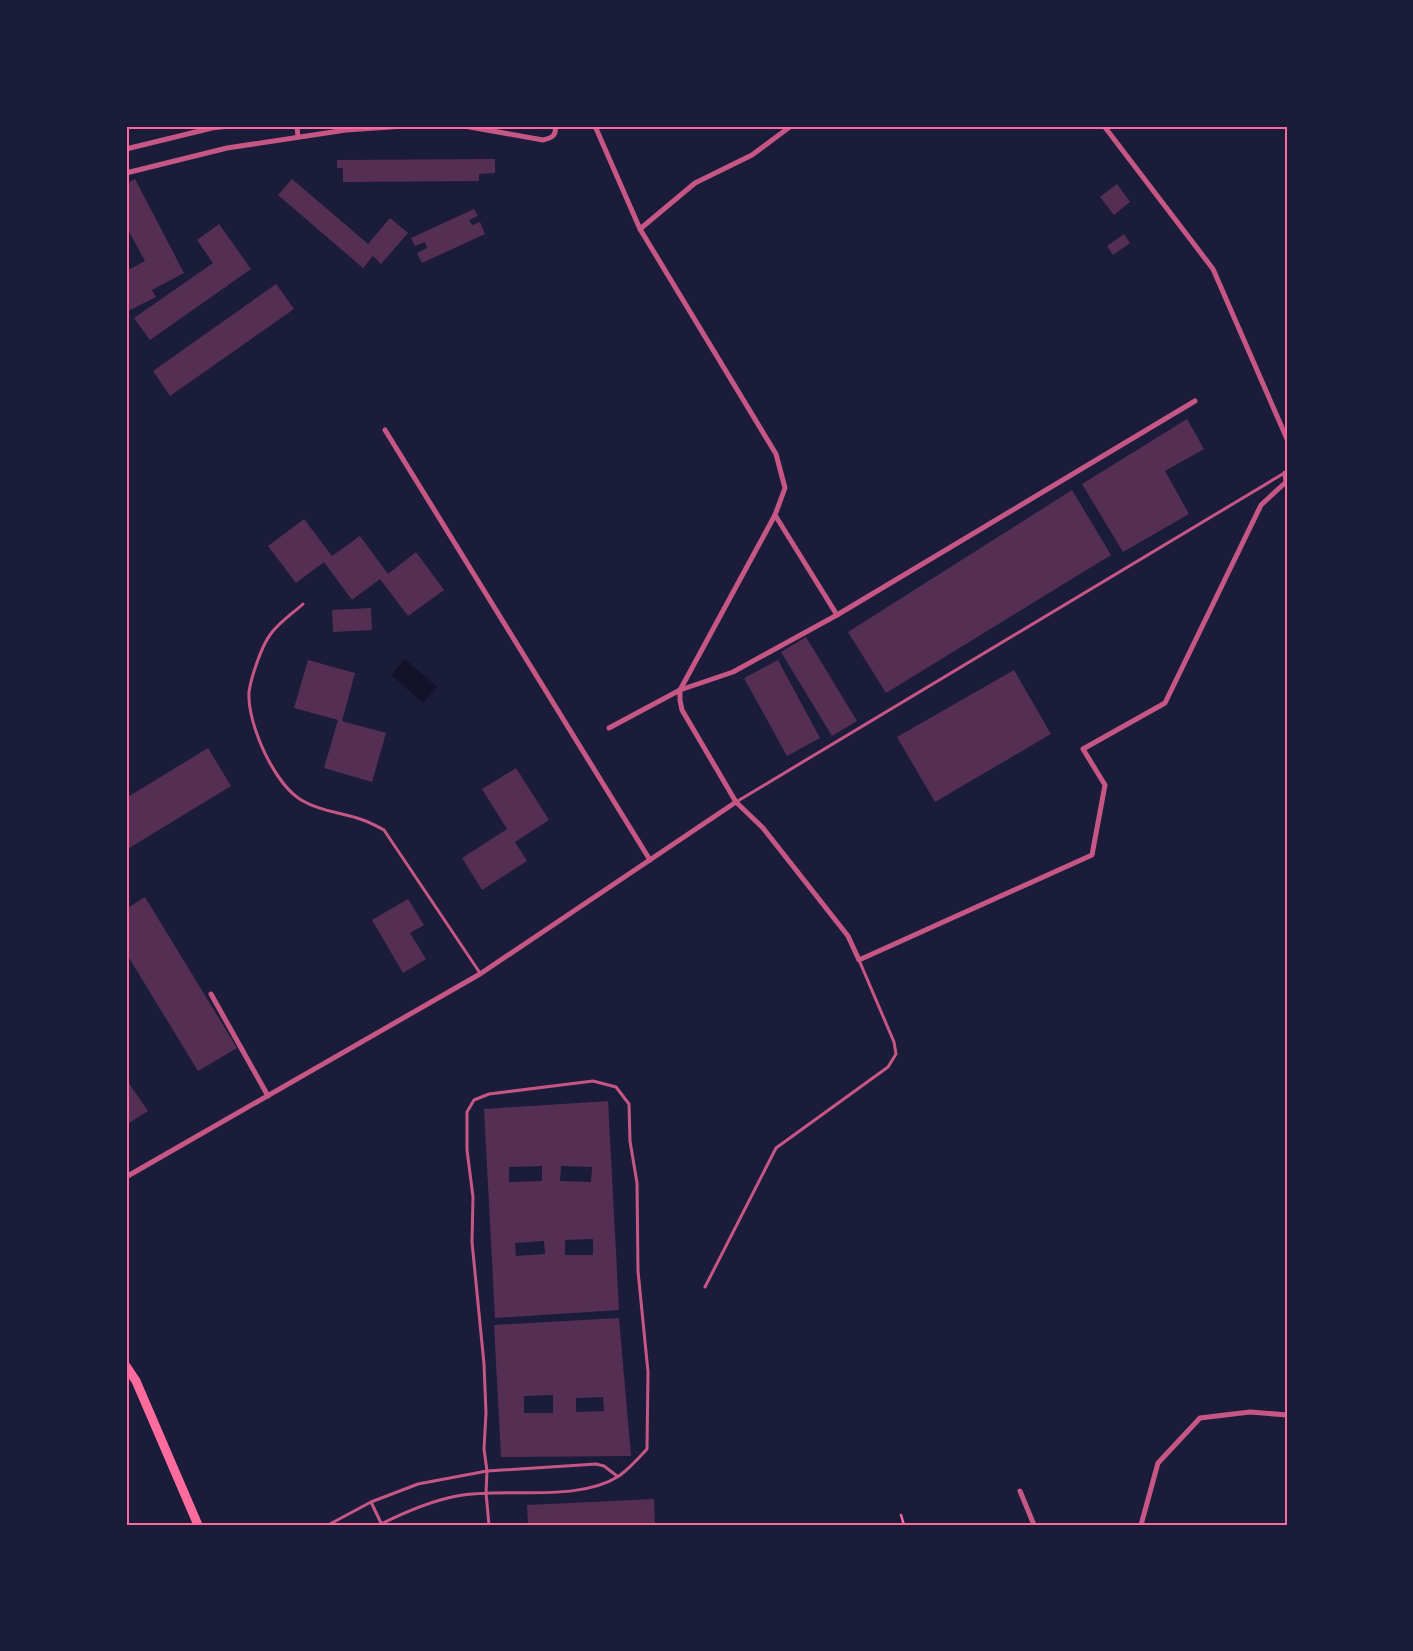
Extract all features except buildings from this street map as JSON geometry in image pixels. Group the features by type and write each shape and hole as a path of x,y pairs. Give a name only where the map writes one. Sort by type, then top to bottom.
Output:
{"main road":[{"path":"126,1366 136,1381 198,1525"}],"street":[{"path":"126,149 212,128 229,126"},
{"path":"298,126 298,138"},
{"path":"126,172 228,148 346,130 404,126"},
{"path":"464,126 543,140 554,135 556,132 555,126"},
{"path":"595,126 640,229 776,454 785,488 775,515 680,690 682,710 736,802 763,828 848,936 859,960 1092,855 1105,785 1083,749 1165,703 1261,505 1286,482 1286,472"},
{"path":"640,229 695,183 752,155 791,126"},
{"path":"1104,126 1213,269 1287,439"},
{"path":"609,728 680,690 733,672 838,615 1195,401"},
{"path":"384,430 650,860"},
{"path":"775,515 838,615"},
{"path":"126,1177 480,974 736,802"},
{"path":"211,994 268,1096"},
{"path":"1141,1525 1158,1463 1200,1418 1250,1412 1287,1415"},
{"path":"1020,1491 1034,1525"}],"lane":[{"path":"736,802 1286,472"},
{"path":"303,604 270,635 263,647 249,693 253,718 266,758 286,788 302,801 323,811 370,822 384,830 480,974"},
{"path":"705,1287 776,1148 888,1067 896,1054 894,1042 859,960"},
{"path":"371,1502 380,1524 419,1507 457,1496 486,1493 576,1491 593,1487 618,1476 635,1463 647,1449 648,1372 638,1271 637,1183 630,1141 629,1104 616,1087 593,1081 489,1094 474,1100 467,1112 468,1150 473,1197 472,1242 484,1364 486,1413 484,1449 486,1493 489,1525"},
{"path":"328,1525 371,1502 418,1484 486,1471 596,1464 604,1466 618,1476"}],"path":[{"path":"900,1515 904,1525"}],"shaded area":[{"path":"405,659 437,687 423,703 391,675"}]}
